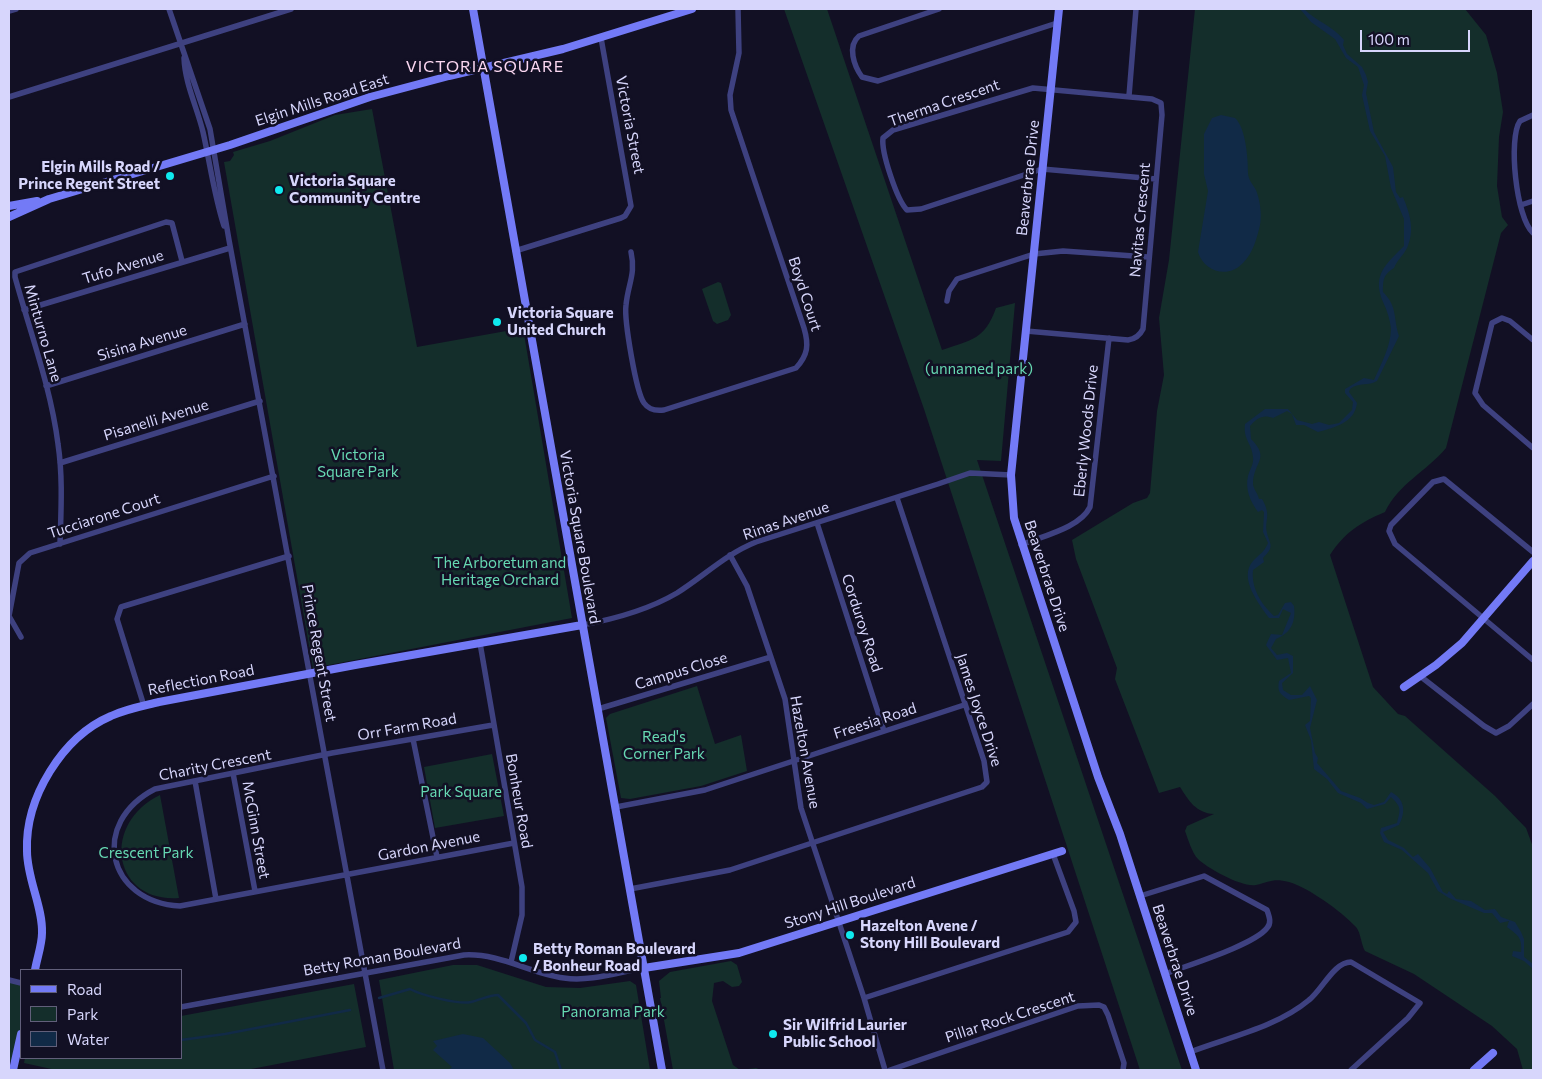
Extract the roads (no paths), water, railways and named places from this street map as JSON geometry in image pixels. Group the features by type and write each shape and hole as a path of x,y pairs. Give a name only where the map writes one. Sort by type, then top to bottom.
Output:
{"street":[{"path":"9,11 16,9"},
{"name":"Prince Regent Street","path":"170,9 184,56 184,69 210,151 218,206 229,240 324,755 348,873 364,973 383,1070"},
{"path":"9,97 291,9"},
{"name":"Victoria Square Boulevard","path":"473,9 662,1070"},
{"name":"Boyd Court","path":"631,252 634,272 626,304 626,315 636,378 643,402 647,406 657,411 664,410 796,368 802,361 808,347 804,328 731,110 730,95 740,53 738,9"},
{"path":"939,9 855,39 852,49 862,77 878,81 1058,24"},
{"name":"Beaverbrae Drive","path":"1059,9 1011,475 1014,518 1021,545 1140,896 1196,1070"},
{"path":"1129,96 1136,9"},
{"name":"Elgin Mills Road East","path":"9,206 49,199 210,151 370,97 601,38 687,10"},
{"name":"Victoria Street","path":"515,251 626,215 631,206 601,38"},
{"name":"Navitas Crescent","path":"1026,331 1133,340 1143,329 1162,106 1157,100 1051,88"},
{"name":"Therma Crescent","path":"1042,170 921,209 907,210 900,199 883,144 883,138 893,130 1026,89 1051,88"},
{"path":"1533,115 1520,121 1515,131 1516,187 1521,205 1533,232"},
{"path":"1042,170 1156,179"},
{"name":"Elgin Mills Road East","path":"9,217 49,199"},
{"path":"1521,205 1533,201"},
{"name":"Minturno Lane","path":"60,544 60,463 46,386 15,272 166,222 172,223 175,228 182,262"},
{"name":"Tufo Avenue","path":"24,310 230,248"},
{"path":"947,301 949,291 957,279 1034,254 1063,251 1148,257"},
{"path":"1533,340 1506,319 1499,319 1492,323 1475,393 1484,405 1533,448"},
{"name":"Sisina Avenue","path":"46,386 245,324"},
{"name":"Eberly Woods Drive","path":"1021,545 1077,520 1087,513 1090,507 1109,338"},
{"name":"Pisanelli Avenue","path":"60,463 260,401"},
{"name":"Rinas Avenue","path":"582,625 630,613 664,600 730,555 756,542 896,498 963,474 1011,475"},
{"name":"Tucciarone Court","path":"22,637 9,616 19,563 30,553 274,476"},
{"path":"1533,552 1444,480 1433,482 1391,525 1389,531 1395,544 1533,660"},
{"name":"James Joyce Drive","path":"630,889 730,870 982,787 987,782 988,777 896,498"},
{"name":"Corduroy Road","path":"816,523 884,732"},
{"name":"Hazelton Avenue","path":"730,555 747,586 786,703 801,808 864,998 885,1070"},
{"path":"144,706 116,619 121,607 288,556"},
{"path":"1404,687 1462,642 1485,619 1533,561"},
{"name":"Reflection Road","path":"35,969 42,934 41,916 30,879 26,850 30,822 38,793 55,764 78,738 110,716 144,706 310,673 582,625"},
{"name":"Bonheur Road","path":"480,643 522,887 522,915 511,962"},
{"name":"Campus Close","path":"598,709 771,657"},
{"path":"1420,676 1484,726 1496,733 1510,726 1533,704"},
{"name":"Freesia Road","path":"616,807 705,790 964,705"},
{"name":"Orr Farm Road","path":"324,755 493,724"},
{"path":"413,739 437,857"},
{"name":"Charity Crescent","path":"324,755 155,789 142,796 126,810 118,826 114,842 115,858 129,885 145,898 165,905 180,906 348,873"},
{"name":"McGinn Street","path":"233,773 254,892"},
{"path":"195,781 216,899"},
{"name":"Gardon Avenue","path":"348,873 514,843"},
{"name":"Stony Hill Boulevard","path":"644,968 739,953 1062,851"},
{"path":"864,998 1068,932 1076,922 1074,911 1053,854"},
{"path":"1140,896 1204,876 1267,910 1270,919 1268,928 1249,941 1166,974"},
{"name":"Betty Roman Boulevard","path":"182,1007 464,955 489,956 553,976 574,979 644,968"},
{"path":"1190,1052 1274,1020 1293,1010 1310,999 1342,964 1351,962 1420,1003 1408,1018 1351,1070"},
{"name":"Pillar Rock Crescent","path":"890,1070 1078,1006 1092,1005 1104,1007 1108,1015 1124,1063 1124,1070"},
{"path":"14,1070 20,1039"},
{"path":"1474,1070 1493,1053"}],"water":[{"path":"1300,9 1304,9 1340,35 1344,40 1343,45 1347,54 1362,67 1366,75 1368,82 1366,93 1374,132 1393,167 1396,192 1400,198 1403,197 1409,216 1411,235 1407,248 1394,268 1384,278 1383,284 1383,292 1388,297 1393,308 1399,336 1377,381 1350,389 1349,392 1357,403 1355,410 1348,420 1330,429 1318,432 1304,425 1296,425 1292,414 1287,411 1273,418 1266,416 1260,418 1250,426 1251,439 1260,451 1260,461 1255,470 1253,486 1267,510 1266,529 1271,546 1263,558 1264,562 1253,570 1255,589 1261,601 1274,616 1278,615 1285,603 1291,602 1294,606 1293,622 1289,630 1281,637 1276,639 1271,648 1277,655 1287,653 1293,656 1293,673 1282,683 1283,690 1291,695 1302,695 1310,686 1317,700 1310,728 1315,753 1318,758 1317,763 1341,791 1368,803 1374,805 1384,802 1391,792 1396,795 1402,802 1403,815 1399,825 1383,832 1388,840 1404,848 1413,857 1418,854 1430,868 1443,892 1447,894 1449,891 1456,899 1471,901 1485,910 1495,909 1501,917 1515,922 1524,939 1524,957 1533,964 1533,969 1524,961 1512,956 1513,951 1521,952 1521,943 1518,936 1507,927 1509,921 1500,923 1492,913 1484,913 1449,898 1438,891 1428,873 1402,850 1384,842 1380,833 1381,828 1397,823 1399,814 1399,808 1391,797 1385,804 1367,809 1361,803 1338,793 1327,779 1314,769 1311,740 1305,725 1310,721 1311,698 1309,696 1289,700 1281,694 1278,688 1279,681 1291,673 1288,658 1277,660 1266,645 1271,634 1282,635 1291,613 1283,609 1279,618 1269,618 1249,583 1249,568 1268,543 1263,532 1264,512 1262,510 1258,512 1248,490 1247,481 1253,460 1251,448 1245,434 1245,424 1265,409 1288,409 1297,420 1312,424 1319,422 1329,425 1339,423 1352,410 1353,402 1345,393 1345,389 1364,378 1374,380 1387,348 1391,328 1380,293 1380,277 1386,265 1404,246 1404,219 1391,188 1385,156 1370,131 1362,95 1364,85 1358,67 1346,58 1335,39 1311,22"},
{"path":"1221,115 1235,118 1242,129 1247,152 1248,175 1256,190 1261,216 1254,245 1249,255 1237,268 1224,272 1217,271 1205,264 1198,252 1208,191 1204,174 1204,134 1212,118"},
{"path":"463,1034 483,1038 510,1063 514,1070 448,1070 452,1067 433,1050 437,1046 433,1041"}],"waterway":[{"path":"379,998 410,989 431,997 465,1003 498,995 526,1023 535,1040 555,1052 561,1070"},
{"path":"182,1040 225,1034 350,1010"}],"place":[{"name":"Elgin Mills Road / Prince Regent Street","path":"170,176"},
{"name":"Victoria Square Community Centre","path":"279,190"},
{"name":"Victoria Square United Church","path":"497,322"},
{"name":"Hazelton Avene / Stony Hill Boulevard","path":"850,935"},
{"name":"Betty Roman Boulevard / Bonheur Road","path":"523,958"},
{"name":"Sir Wilfrid Laurier Public School","path":"773,1034"}],"district":[{"name":"VICTORIA SQUARE","path":"485,67"}],"park label":[{"name":"(unnamed park)","path":"979,369"},
{"name":"Victoria Square Park","path":"358,464"},
{"name":"The Arboretum and Heritage Orchard","path":"500,572"},
{"name":"Read's Corner Park","path":"664,746"},
{"name":"Park Square","path":"461,792"},
{"name":"Crescent Park","path":"146,853"},
{"name":"Panorama Park","path":"613,1012"}]}
